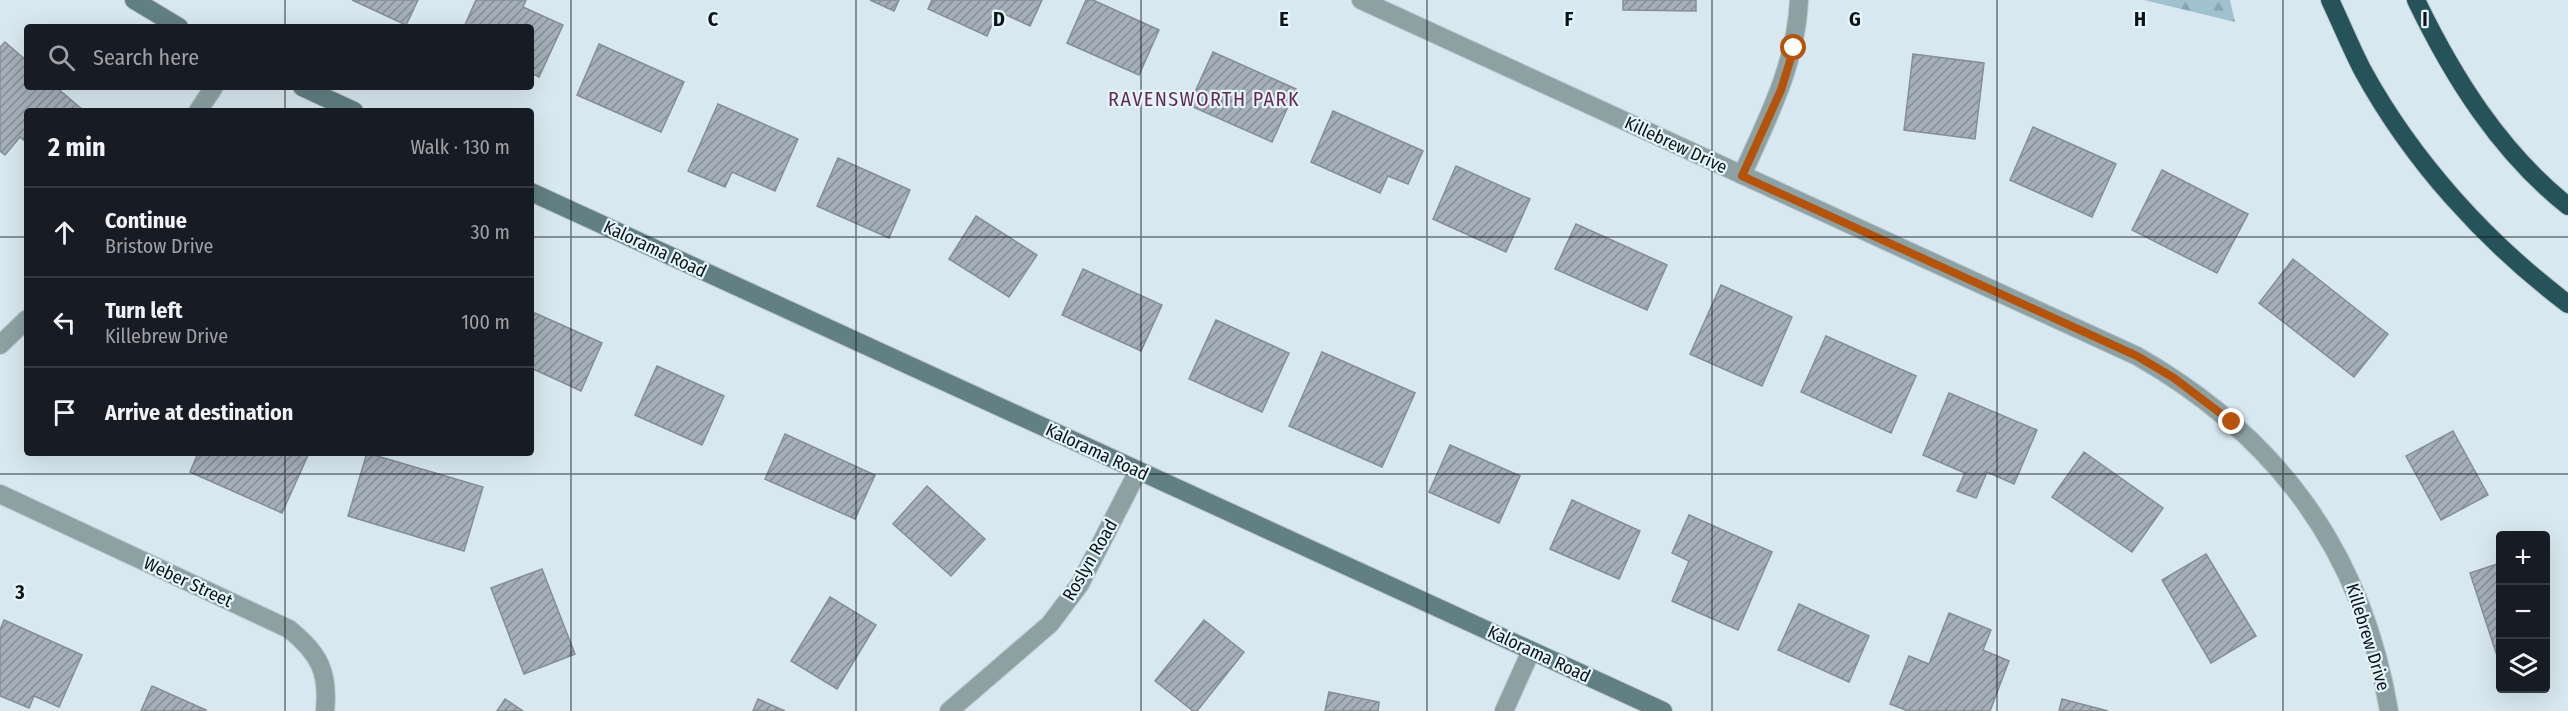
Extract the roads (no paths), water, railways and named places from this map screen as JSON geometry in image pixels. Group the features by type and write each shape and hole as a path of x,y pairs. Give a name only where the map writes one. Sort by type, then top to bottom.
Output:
{"highway":[{"path":"2330,0 2369,80 2397,126 2443,187 2497,245 2568,304"},
{"path":"2416,0 2441,53 2479,111 2516,157 2568,206"}],"street":[{"path":"134,0 174,24"},
{"name":"Killebrew Drive","path":"1361,0 2137,356 2174,378 2232,422 2279,469 2318,520 2347,570 2362,608 2383,675 2389,711"},
{"path":"1742,176 1781,90 1794,48 1798,0"},
{"path":"200,108 212,90"},
{"path":"308,90 348,108"},
{"name":"Kalorama Road","path":"534,193 1663,711"},
{"path":"0,345 24,322"},
{"name":"Roslyn Road","path":"949,711 1050,624 1080,584 1138,471"},
{"name":"Weber Street","path":"0,494 290,629 308,644 322,666 327,692 325,711"},
{"path":"1504,711 1531,651"}],"district":[{"name":"RAVENSWORTH PARK","path":"1204,99"}]}
